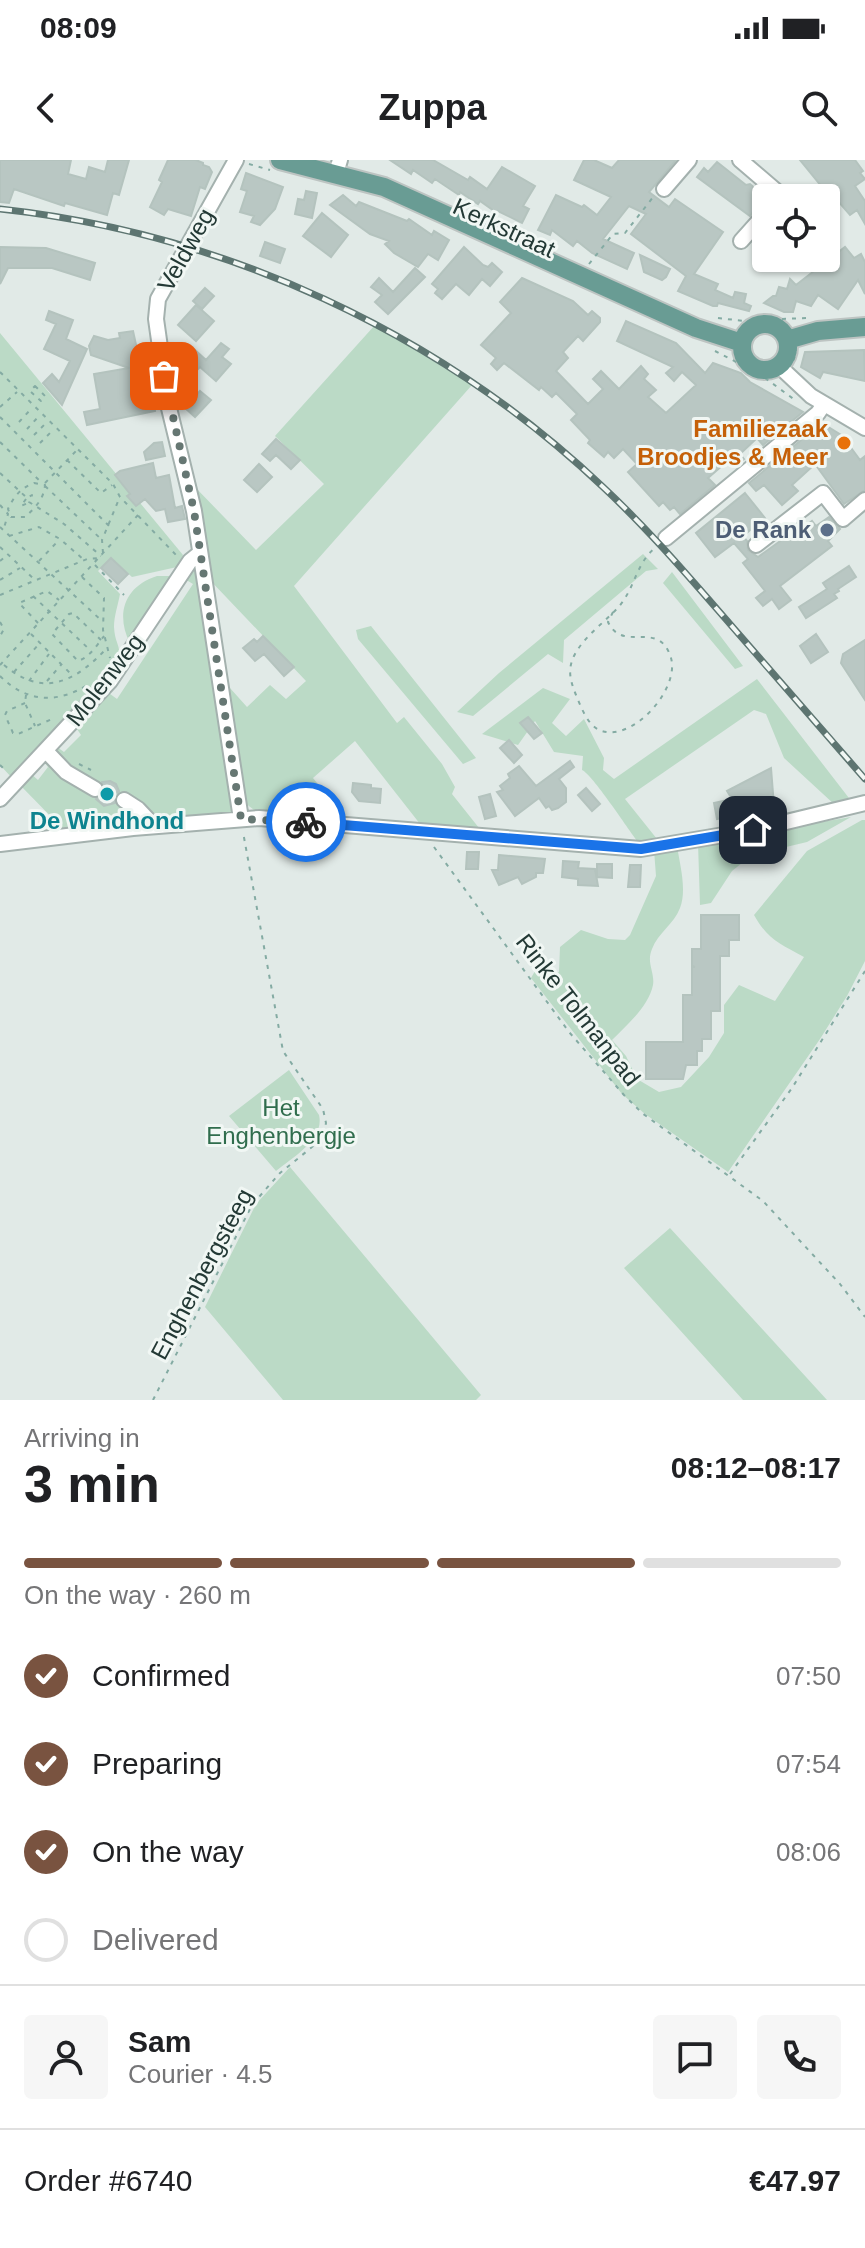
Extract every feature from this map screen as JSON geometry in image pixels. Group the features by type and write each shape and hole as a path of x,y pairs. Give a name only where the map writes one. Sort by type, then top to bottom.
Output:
{"main road":[{"name":"Kerkstraat","path":"276,166 338,167 696,328 741,342"},
{"path":"761,324 775,326 790,339 782,369 771,370 756,368 745,358 741,342 749,331 761,324"},
{"path":"790,339 818,331 865,327"}],"street":[{"path":"664,189 689,160"},
{"path":"740,160 768,184"},
{"name":"Veldweg","path":"241,819 194,511 168,404 156,319 158,299 242,162"},
{"path":"741,241 752,229"},
{"path":"782,369 811,396 865,428"},
{"path":"666,538 818,413 824,404"},
{"path":"756,545 823,493 843,519 865,500"},
{"name":"Molenweg","path":"0,799 110,681 186,567 200,553"},
{"path":"46,751 66,772 95,789"},
{"path":"124,800 154,826"},
{"path":"0,844 154,826 259,818 641,849 753,830 865,803"}],"path":[{"path":"242,162 276,166"},
{"path":"588,265 613,234 625,233 660,189 664,189"},
{"path":"708,347 760,377 772,378 790,365 795,353 780,320 767,318 753,322 746,328 741,342 742,365"},
{"path":"0,372 113,484 120,497 170,546 186,567"},
{"path":"0,407 18,391"},
{"path":"29,402 35,396"},
{"path":"19,422 34,407"},
{"path":"27,429 41,414"},
{"path":"0,417 109,526"},
{"path":"34,435 48,421"},
{"path":"40,443 55,428"},
{"path":"0,442 102,540"},
{"path":"0,505 13,518 25,517 43,495 44,484 77,449"},
{"path":"67,460 101,493 113,484"},
{"path":"0,473 36,507 64,524 102,556"},
{"path":"44,484 34,483 19,491 2,528 104,623"},
{"path":"102,556 102,540 120,497"},
{"path":"108,647 89,668 61,682 29,681 1,664 138,515"},
{"path":"9,536 39,527 60,539 84,560"},
{"path":"613,612 608,622 620,635 637,638 650,636 661,641 670,655 672,672 667,688 652,712 624,729 608,732 596,728 589,720 569,674 570,666 583,643 627,595 641,563 666,538"},
{"path":"38,562 60,539"},
{"path":"0,547 34,580"},
{"path":"0,561 8,554"},
{"path":"0,595 84,560 102,556"},
{"path":"94,564 124,595"},
{"path":"0,580 21,567"},
{"path":"82,577 104,598 108,663"},
{"path":"39,624 19,605 47,591 59,601"},
{"path":"33,596 91,651"},
{"path":"101,640 73,613 60,622 51,636 78,661 91,651 101,640 105,635"},
{"path":"0,622 4,629 0,636"},
{"path":"30,633 73,676"},
{"path":"14,673 40,643"},
{"path":"29,681 50,653"},
{"path":"45,683 62,664"},
{"path":"0,676 16,690 27,694 61,698 90,683"},
{"path":"27,694 25,703 35,726"},
{"path":"25,703 7,711 4,717 9,730 18,734 52,719"},
{"name":"Enghenbergsteeg","path":"153,1400 252,1205 280,1173 322,1139 326,1123 323,1109 283,1051 241,819"},
{"name":"Rinke Tolmanpad","path":"428,832 430,841 460,884 587,1055 642,1113 763,1201 840,1284 865,1317"},
{"path":"729,1175 792,1088 865,971"}],"green space":[{"path":"375,325 472,385 294,586 397,723 404,717 442,764 455,787 452,794 483,833 424,829 355,741 313,778 349,823 262,816 245,803 221,678 247,707 270,685 286,699 306,681 207,577 192,484 256,550 324,484 275,436"},
{"path":"0,333 183,555 177,567 132,577 111,558 98,571 120,594 114,623 119,650 116,667 13,779 0,765"},
{"path":"643,554 658,569 646,571 564,640 563,663 548,654 473,716 457,712 499,673"},
{"path":"195,569 201,577 233,812 65,831 19,784 30,773 38,780 48,767 43,761 57,747 64,752 81,735 75,726 106,691 117,699 193,584 183,578"},
{"path":"672,572 743,666 735,669 663,583"},
{"path":"157,576 173,576 130,643 123,622 126,602 137,587"},
{"path":"371,626 476,758 463,764 358,639 356,630"},
{"path":"757,679 852,802 835,805 784,758 766,714 754,710 625,799 657,839 638,842 582,770 583,756 554,752 535,721 518,745 482,734 543,688 570,699 552,723 566,736 584,719 604,758 603,770 614,779"},
{"path":"851,817 807,842 752,855 732,871 711,903 700,905 698,843"},
{"path":"865,820 865,961 820,1039 728,1172 645,1114 622,1094 531,978 535,971 559,972 560,947 581,930 608,939 625,940 656,876 654,850 677,846 683,885 680,908 652,949 651,993 636,1015 612,1040 626,1056 637,1079 659,1092 681,1087 709,1057 724,1033 724,1005 739,985 775,1001 804,957 770,936 754,915 807,851"},
{"name":"Het Enghenbergje","path":"289,1070 319,1115 320,1124 306,1147 276,1171 229,1116"},
{"path":"290,1167 481,1395 476,1400 283,1400 205,1307 256,1204"},
{"path":"670,1228 827,1400 743,1400 624,1268"}],"building":[{"path":"0,160 71,160 68,174 86,179 89,167 105,172 108,160 129,160 119,195 113,193 107,215 65,203 64,206 14,189 9,203 0,202"},
{"path":"168,160 196,160 212,172 205,189 200,187 191,216 168,209 164,215 150,207"},
{"path":"390,160 433,160 468,180 470,177 487,189 502,167 535,186 523,206 529,209 522,223 497,213 480,201 478,204 460,192 459,195 435,179 432,183 413,170 411,174"},
{"path":"584,160 594,160 612,168 619,160 676,160 649,192 669,207 675,199 723,232 694,274 718,284 715,290 733,298 735,292 746,294 744,303 751,306 749,311 718,303 713,306 678,291 686,276 631,234 646,214 629,206 603,239 634,253 627,269 592,253 577,241 573,246 552,230 550,235 538,230 556,195 582,207 584,205 597,215 611,197 574,180"},
{"path":"800,160 855,160 865,179 855,186 865,201 865,224 857,210 850,215 840,203 840,184 820,184"},
{"path":"717,162 746,185 752,186 750,216 697,177 704,168 708,172"},
{"path":"246,173 283,187 275,209 260,225 251,222 254,216 240,212 247,191 241,189"},
{"path":"306,191 317,193 312,218 295,214 298,199 304,200"},
{"path":"343,195 356,206 359,202 407,221 409,219 432,235 434,231 449,240 438,260 428,254 418,267 394,253 385,244 389,241 370,234 330,205"},
{"path":"322,213 348,235 331,257 303,236"},
{"path":"265,242 285,249 280,263 260,256"},
{"path":"0,247 46,248 95,263 90,280 52,268 8,268 0,284"},
{"path":"464,247 483,265 488,267 492,263 502,272 490,286 482,279 469,295 456,284 442,299 435,293 438,289 432,284"},
{"path":"845,247 854,258 861,254 865,262 865,294 858,280 838,309 818,295 811,306 796,301 793,312 784,312 764,303 776,296 779,287 787,289 790,279 796,285 813,272 840,272 840,251"},
{"path":"640,255 670,269 666,277 662,280 644,272"},
{"path":"415,268 425,277 388,314 375,302 382,295 371,287 379,278 393,292"},
{"path":"522,278 573,301 588,315 592,311 600,318 583,341 578,336 563,352 568,358 556,371 588,404 603,389 593,379 601,371 619,389 641,366 648,374 644,379 656,390 648,397 666,413 696,385 682,372 674,381 666,373 673,367 617,341 626,321 676,343 705,373 713,363 741,373 750,382 803,412 763,445 757,438 740,454 744,459 737,465 731,458 708,478 715,485 680,514 674,507 670,510 663,502 659,506 628,472 637,464 623,449 614,458 608,452 604,457 588,443 590,440 571,420 577,414 556,393 552,397 541,387 539,390 504,363 497,370 491,364 496,358 481,345 511,313 500,302"},
{"path":"205,288 214,296 202,309 193,301"},
{"path":"196,305 214,321 196,341 178,325"},
{"path":"49,311 73,320 66,339 87,349 62,405 43,383 52,374 59,382 70,361 44,349 56,324 46,320"},
{"path":"133,331 147,395 152,394 155,411 87,425 84,412 100,409 94,374 129,368 91,355 89,346 94,336 108,340 120,338 119,333"},
{"path":"221,343 229,349 222,357 231,364 216,381 200,367 192,375 181,366 195,350 206,360"},
{"path":"864,350 865,381 823,372 820,378 801,367 805,352"},
{"path":"200,391 211,400 195,417 185,408"},
{"path":"822,423 851,441 849,445 860,460 865,456 865,490 844,504 815,464 792,485 798,491 782,505 764,485 756,491 749,483"},
{"path":"276,439 300,460 291,469 276,455 270,461 262,454"},
{"path":"162,442 165,456 146,460 144,452 154,443"},
{"path":"153,463 156,478 169,475 175,508 182,506 185,519 168,522 165,509 156,511 145,499 136,506 115,475"},
{"path":"259,464 272,477 257,492 244,480"},
{"path":"745,493 765,518 743,536 748,550 758,557 783,539 788,540 812,521 816,526 829,517 840,529 828,541 832,546 780,586 791,600 779,609 772,599 763,606 756,598 765,591 743,563 748,559 734,543 715,557 696,533"},
{"path":"111,558 128,574 118,584 101,568"},
{"path":"849,566 856,577 838,589 834,594 837,598 806,618 799,607 827,589 823,583"},
{"path":"816,634 828,652 811,663 800,646"},
{"path":"263,636 294,667 284,676 264,654 255,661 243,648"},
{"path":"865,640 865,700 841,663 843,654"},
{"path":"528,717 542,733 534,739 520,723"},
{"path":"509,740 522,755 514,763 500,748"},
{"path":"570,761 574,767 559,779 566,788 566,802 558,808 546,808 539,798 515,816 497,792 503,790 500,786 510,778 508,774 519,766 536,786"},
{"path":"771,768 774,806 735,810 736,815 717,819 714,803 732,799 727,791"},
{"name":"De Windhond","path":"102,782 116,784 119,791 115,795 115,803 104,806 96,799 104,793"},
{"path":"353,783 381,789 380,803 359,801 352,792"},
{"path":"586,788 600,804 592,811 578,795"},
{"path":"490,794 496,816 485,819 479,797"},
{"path":"467,852 479,852 478,869 466,869"},
{"path":"499,855 545,859 543,873 536,873 536,877 522,884 518,877 499,885 492,870 498,870"},
{"path":"563,861 579,862 578,868 595,869 598,886 578,885 578,879 562,877"},
{"path":"597,864 612,864 612,878 597,877"},
{"path":"630,865 641,865 640,887 628,887"},
{"path":"701,915 739,915 739,940 729,940 729,956 720,956 720,1011 711,1011 711,1039 702,1039 702,1051 697,1051 697,1065 686,1065 683,1079 646,1079 646,1042 683,1042 683,995 692,995 692,967 695,967 692,966 692,949 701,949"}],"railway":[{"path":"0,209 83,221 166,241 246,267 324,299 399,337 471,382 539,432 636,520 865,779"}],"way so far":[{"path":"164,376 194,511 241,819 306,822"}],"place":[{"name":"Familiezaak Broodjes & Meer","path":"844,443"},
{"name":"De Rank","path":"827,530"},
{"name":"De Windhond","path":"107,794"}],"route":[{"path":"306,822 641,849 753,830"}]}
